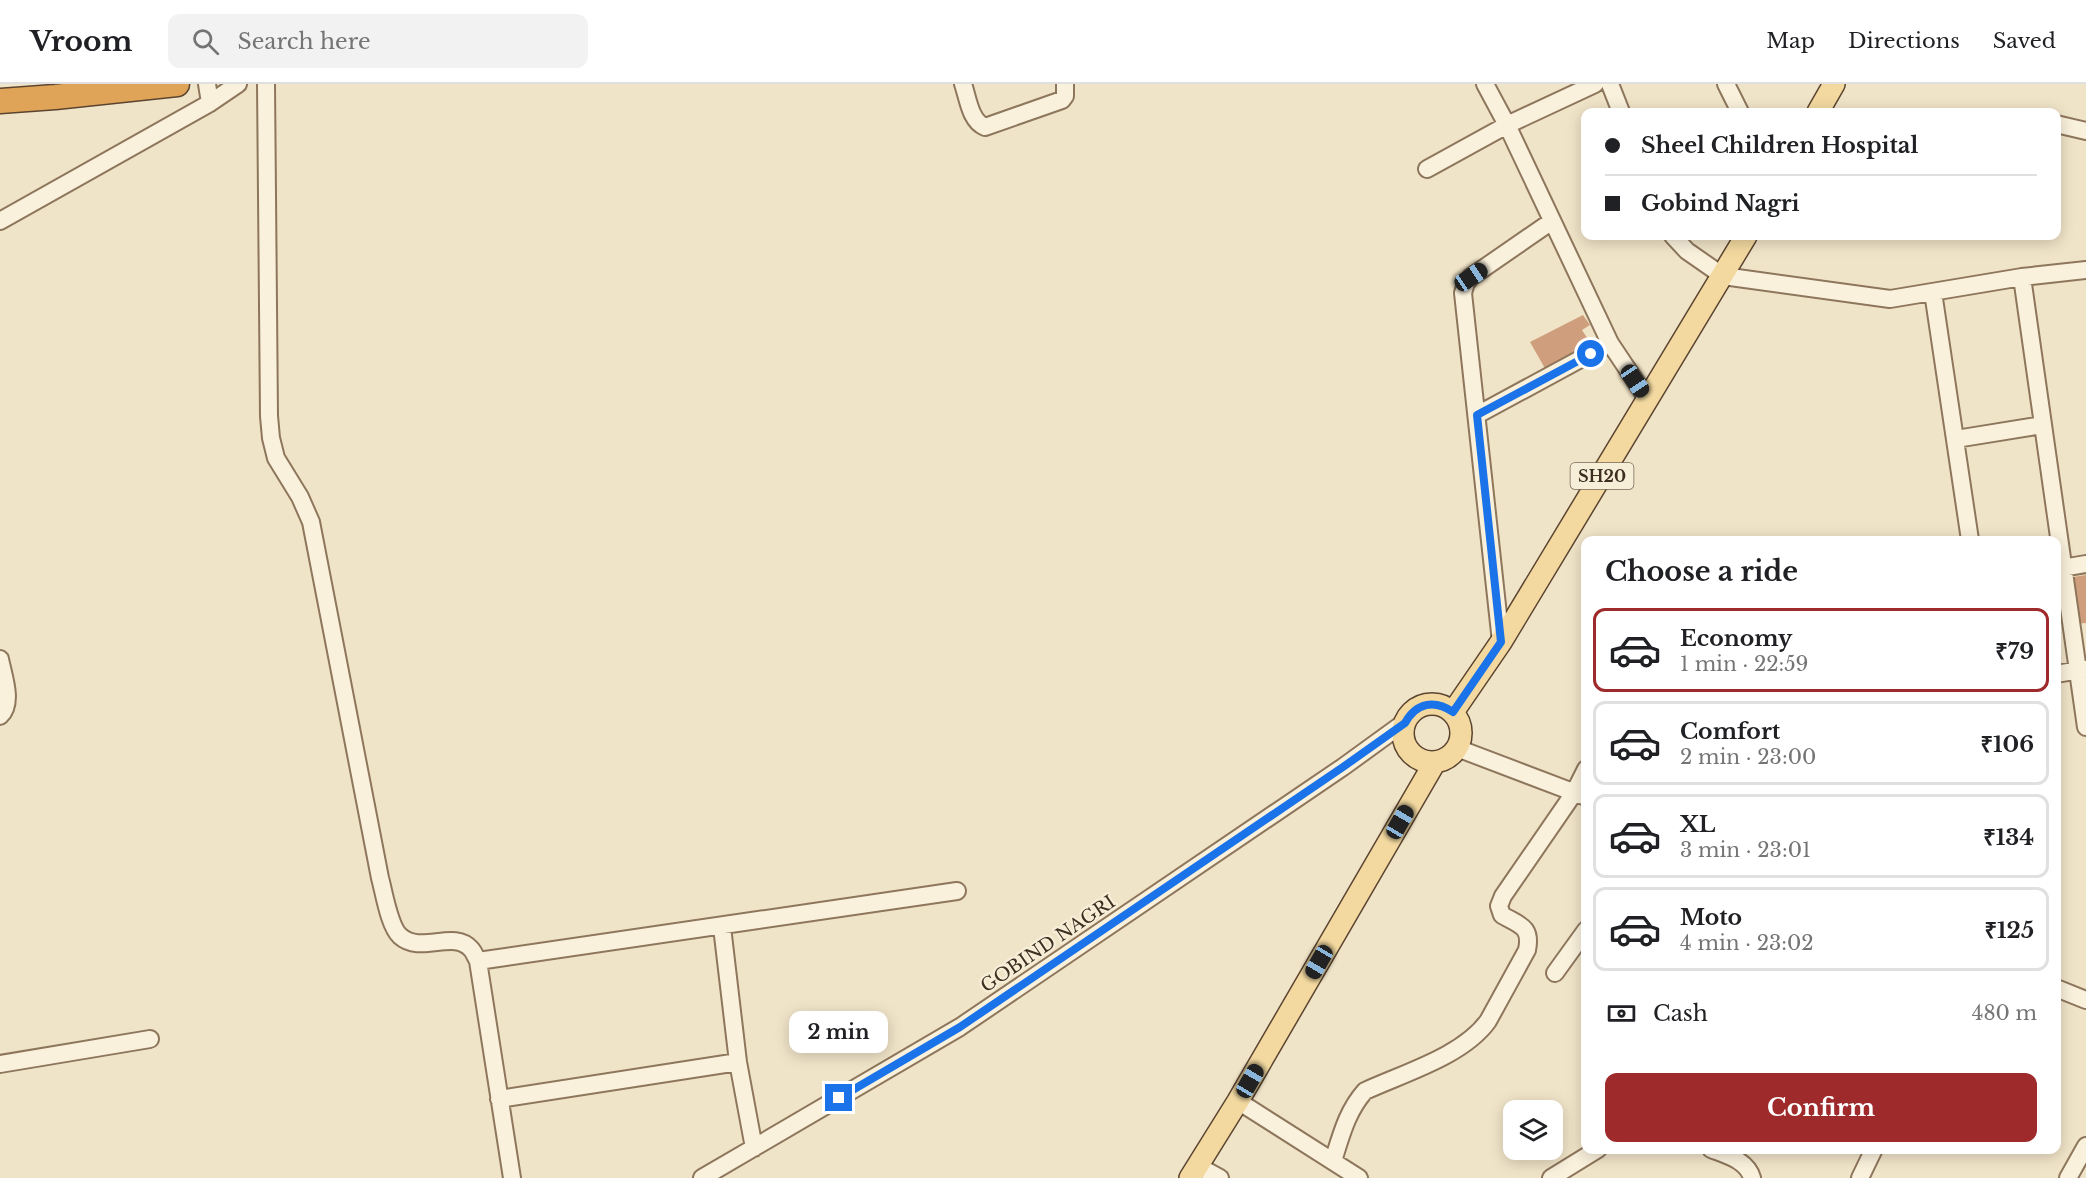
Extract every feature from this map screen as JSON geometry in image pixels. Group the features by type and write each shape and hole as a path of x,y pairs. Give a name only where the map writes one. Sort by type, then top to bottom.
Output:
{"highway":[{"path":"0,101 55,98 177,84"}],"main road":[{"path":"1825,108 1834,84"},
{"name":"SH20","path":"1453,712 1501,642 1744,240"},
{"path":"1427,704 1437,704 1453,712 1461,729 1461,738 1457,748 1444,759 1435,762 1425,761 1416,758 1404,742 1405,723 1417,708 1427,704"},
{"path":"1194,1172 1238,1101 1435,762"}],"street":[{"path":"207,84 210,103"},
{"path":"0,221 210,103 238,84"},
{"path":"266,84 268,416 271,438 276,458 300,497 311,522 318,549 380,878 392,922 398,935 410,942 426,945 444,941 459,941 471,948 478,961 512,1178"},
{"path":"963,84 974,118 978,124 985,127 1062,100 1065,96 1065,84"},
{"path":"1485,84 1507,125 1610,344 1648,400"},
{"path":"1427,169 1507,125 1595,84"},
{"path":"1610,84 1619,108"},
{"path":"1726,84 1738,108"},
{"path":"2061,125 2086,131"},
{"path":"1501,642 1463,293 1471,277 1552,221"},
{"path":"1677,240 1723,276 1890,299 2022,277 2086,270"},
{"path":"2022,277 2056,536"},
{"path":"1933,292 1969,536"},
{"path":"1477,415 1610,344"},
{"path":"1956,439 2042,425"},
{"path":"2061,568 2086,564"},
{"path":"2061,573 2082,670 2086,727"},
{"path":"0,659 7,702 0,716"},
{"path":"2061,673 2082,670"},
{"name":"GOBIND NAGRI","path":"702,1178 960,1027 1405,723"},
{"path":"1333,1161 1350,1112 1365,1091 1455,1050 1480,1031 1488,1021 1527,950 1529,941 1526,929 1502,915 1499,906 1503,896 1580,795 1457,748"},
{"path":"478,961 957,891"},
{"path":"722,927 738,1062 753,1148"},
{"path":"1555,973 1581,937"},
{"path":"2061,990 2086,1000"},
{"path":"0,1064 150,1039"},
{"path":"499,1099 738,1062"},
{"path":"1238,1101 1359,1178"},
{"path":"2067,1178 2086,1146"},
{"path":"1551,1178 1590,1154"},
{"path":"1722,1154 1747,1168 1752,1178"},
{"path":"1860,1178 1872,1154"},
{"path":"1194,1172 1220,1178"}],"building":[{"path":"1583,315 1590,325 1582,330 1593,347 1547,372 1530,342"},
{"path":"2086,575 2086,623 2074,624 2066,578"}],"route":[{"path":"839,1098 960,1027 1343,767 1405,723 1417,708 1427,704 1437,704 1453,712 1501,642 1477,415 1591,354"}]}
